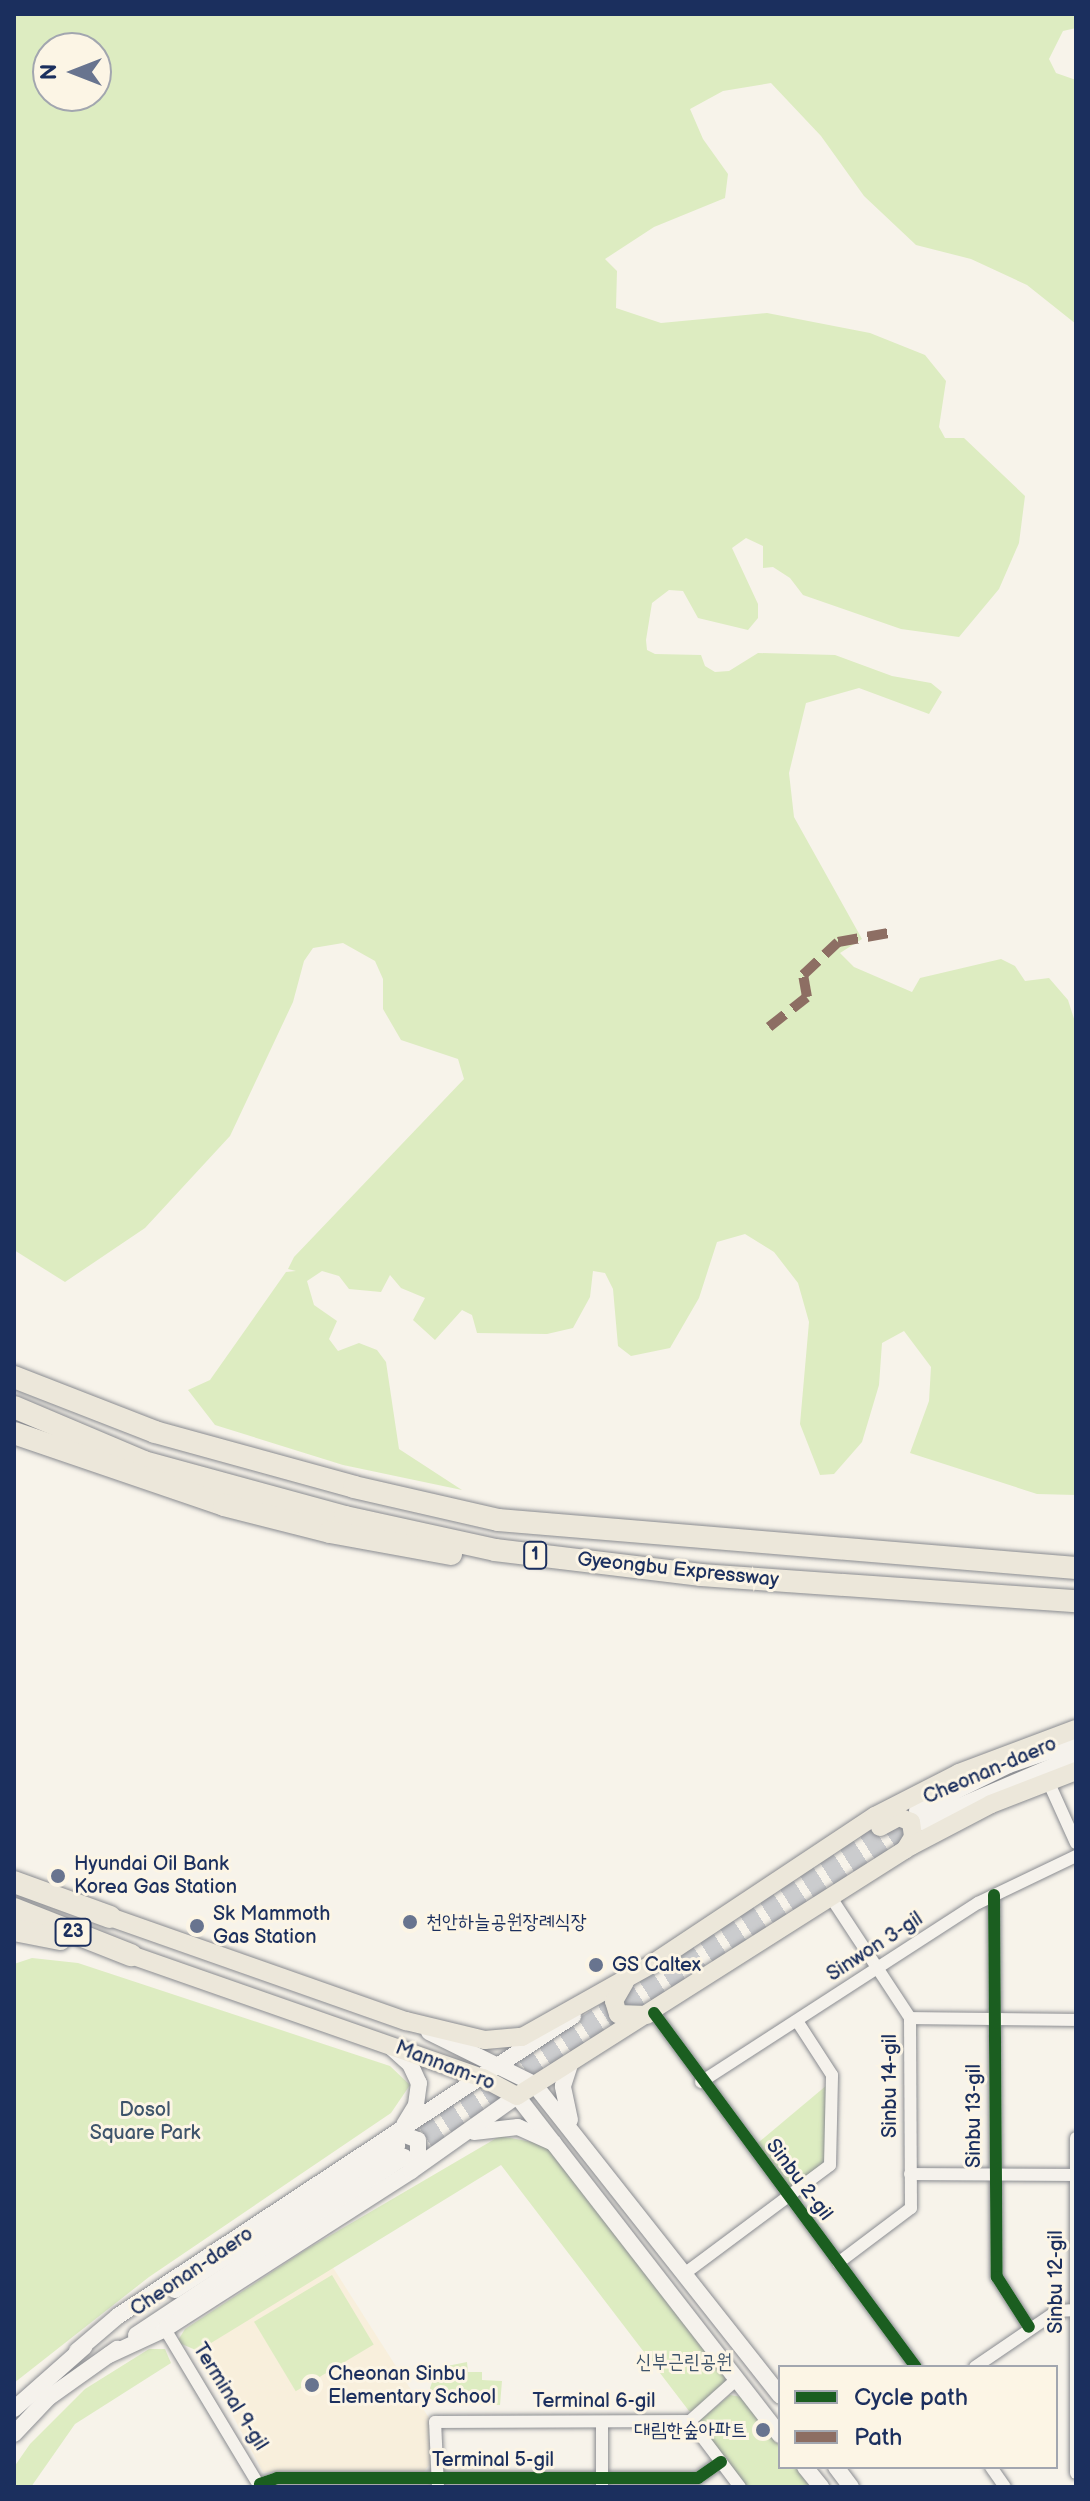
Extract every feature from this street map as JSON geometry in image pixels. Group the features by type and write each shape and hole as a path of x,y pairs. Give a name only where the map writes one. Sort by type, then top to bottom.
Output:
{"highway":[{"name":"Gyeongbu Expressway","path":"14,1377 155,1432 354,1487 498,1520 1076,1568"},
{"name":"Gyeongbu Expressway","path":"14,1407 144,1462 345,1517 495,1550 701,1575 1076,1601"},
{"path":"14,1433 224,1505 330,1532 446,1554 701,1575"},
{"path":"14,1882 110,1917"},
{"name":"Mannam-ro","path":"14,1893 110,1917"},
{"name":"Mannam-ro","path":"14,1909 131,1955"},
{"path":"14,1917 131,1955"},
{"path":"14,1930 131,1955"}],"main road":[{"path":"109,2355 165,2329 402,2152 483,2078 762,1890 914,1796 1076,1729"},
{"name":"Cheonan-daero","path":"1076,1742 1009,1765 918,1816 1076,1756"},
{"path":"451,2142 534,2084 654,2013 905,1850 991,1804 1076,1771"},
{"path":"762,1890 899,1817 912,1826 905,1850"},
{"name":"Mannam-ro","path":"110,1917 406,2021 501,2065 534,2084"},
{"name":"Mannam-ro","path":"131,1955 483,2078 517,2096 559,2146 778,2432"},
{"path":"627,1980 614,1997 618,2014 634,2018 654,2013"},
{"path":"406,2021 485,2040 511,2039 530,2034 606,1993"},
{"path":"385,2043 410,2064 419,2083 402,2152"},
{"path":"571,2061 563,2094 577,2137"},
{"path":"534,2084 778,2393"},
{"path":"14,2409 118,2316 402,2152 451,2142 498,2126 527,2130 559,2146"},
{"name":"Cheonan-daero","path":"14,2434 48,2398 402,2152"},
{"path":"807,2469 821,2487"},
{"path":"838,2469 851,2487"}],"street":[{"path":"1048,1781 1076,1843"},
{"name":"Sinwon 3-gil","path":"701,2082 994,1895 1076,1856"},
{"name":"Sinbu 13-gil","path":"994,1895 997,2277 1029,2327"},
{"name":"Sinbu 14-gil","path":"830,1896 910,2018 911,2208 838,2263"},
{"name":"Sinbu 2-gil","path":"654,2013 701,2082 914,2365"},
{"path":"910,2018 1076,2020"},
{"path":"684,2274 830,2165 832,2075 797,2021"},
{"name":"Sinbu 12-gil","path":"1076,2138 1076,2473"},
{"path":"910,2174 1076,2175"},
{"path":"978,2365 1029,2327 1057,2311 1076,2310"},
{"name":"Terminal 9-gil","path":"165,2329 260,2485"},
{"path":"737,2379 690,2421 740,2487"},
{"name":"Terminal 6-gil","path":"438,2483 435,2422 690,2421"},
{"path":"602,2422 602,2484"},
{"name":"Terminal 5-gil","path":"260,2485 277,2478 602,2484 698,2478 721,2462"},
{"path":"992,2469 1005,2487"}],"shaded area":[{"name":"Cheonan Sinbu Elementary School","path":"332,2266 429,2418 430,2464 422,2474 263,2472 198,2351"}],"green space":[{"path":"14,14 1076,14 1076,28 1063,31 1049,59 1056,73 1076,80 1076,324 1027,285 971,259 916,245 864,196 821,136 771,83 723,91 690,109 703,139 728,174 725,198 654,227 605,259 617,271 616,308 661,323 767,313 870,333 925,355 946,381 939,427 945,438 964,438 1025,496 1019,543 999,589 959,637 901,629 803,595 790,578 773,567 763,568 763,546 746,538 732,548 758,604 758,618 748,630 698,618 683,591 669,590 652,603 646,640 647,650 655,654 701,655 705,666 715,672 729,671 758,653 835,655 892,676 931,683 942,692 929,714 859,688 806,703 789,773 794,817 862,939 840,953 854,967 912,992 920,978 1001,959 1015,966 1025,981 1049,978 1068,1000 1076,1025 1076,1495 1037,1494 910,1453 929,1401 931,1367 904,1331 882,1343 879,1385 862,1442 834,1474 820,1475 800,1424 809,1322 798,1283 774,1252 745,1234 717,1242 699,1298 670,1348 631,1356 618,1346 613,1289 605,1273 593,1271 590,1297 573,1328 547,1334 477,1333 472,1315 462,1310 435,1340 413,1320 425,1298 401,1288 390,1275 381,1292 349,1289 339,1276 322,1271 307,1281 314,1305 337,1321 329,1339 338,1351 359,1343 377,1350 386,1362 399,1449 462,1490 343,1465 215,1425 188,1390 210,1380 286,1272 296,1271 288,1269 294,1257 464,1079 458,1059 401,1040 383,1009 383,979 375,961 343,943 313,948 304,961 293,1002 230,1136 145,1228 65,1282 14,1250"},
{"name":"Dosol Square Park","path":"32,1958 78,1963 390,2066 410,2085 391,2113 149,2277 14,2383 14,1964"},
{"path":"827,2085 826,2162 791,2192 753,2147"},
{"name":"신부근린공원","path":"500,2136 548,2145 725,2374 725,2385 695,2412 689,2411 501,2165 198,2351 177,2342 185,2329 307,2249"},
{"path":"332,2275 374,2344 296,2391 254,2322"},
{"path":"149,2349 165,2349 171,2363 75,2424 31,2487 14,2487 14,2467 30,2444 85,2389"},
{"path":"467,2362 468,2372 482,2372 482,2380 502,2381 500,2405 436,2402 430,2388 437,2368"},
{"name":"신부근린공원","path":"730,2395 742,2397 778,2444 778,2469 796,2469 810,2487 744,2487 698,2428 699,2421"}],"tunnel":[{"path":"401,2143 895,1823"},
{"path":"408,2154 920,1823"}],"marked path":[{"path":"769,1027 807,997 803,975 838,942 894,932"}],"cycle path":[{"path":"994,1895 997,2277 1029,2327"},
{"path":"654,2013 915,2365"},
{"path":"260,2484 277,2478 698,2478 721,2462"}],"place":[{"name":"Hyundai Oil Bank Korea Gas Station","path":"58,1876"},
{"name":"천안하늘공원장례식장","path":"410,1922"},
{"name":"Sk Mammoth Gas Station","path":"197,1926"},
{"name":"GS Caltex","path":"596,1965"},
{"name":"Cheonan Sinbu Elementary School","path":"312,2385"},
{"name":"대림한숲아파트","path":"763,2430"}]}
